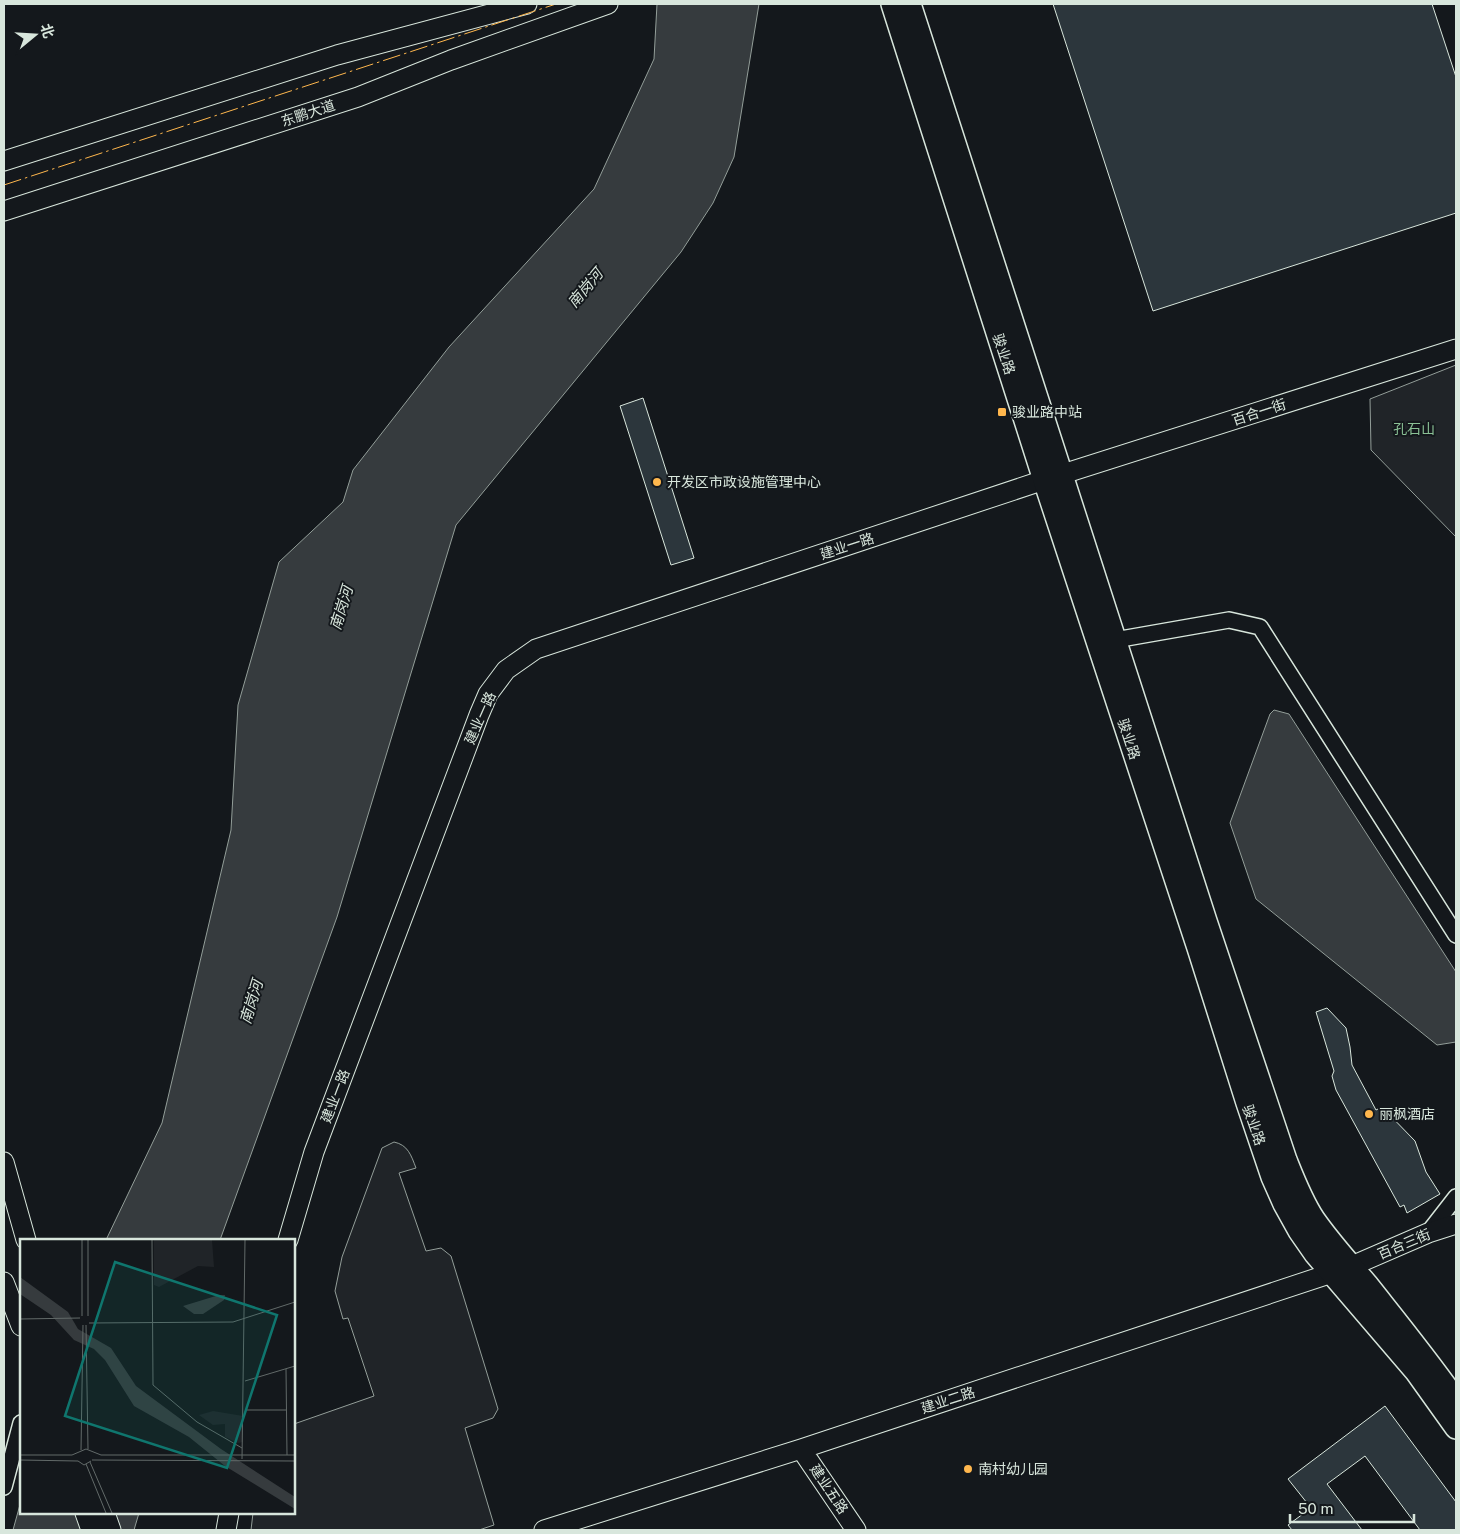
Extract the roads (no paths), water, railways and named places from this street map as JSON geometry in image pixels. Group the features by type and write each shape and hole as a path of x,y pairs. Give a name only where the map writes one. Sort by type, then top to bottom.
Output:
{"main road":[{"name":"骏业路","path":"892,4 1053,477 1115,640 1209,930 1298,1191 1313,1217 1330,1240 1431,1365 1456,1400"},
{"name":"骏业路","path":"910,4 1194,939 1272,1177 1299,1231 1315,1254 1416,1372 1456,1428"}],"street":[{"path":"4,161 337,55 527,4"},
{"name":"东鹏大道","path":"4,211 358,98 451,60 608,4"},
{"name":"百合一街","path":"1053,477 1456,349"},
{"name":"建业一路","path":"288,1239 314,1152 479,715 488,694 506,670 536,649 1053,477"},
{"path":"1115,640 1229,620 1260,627 1456,935"},
{"path":"4,1162 26,1239"},
{"path":"1428,1233 1456,1198"},
{"name":"百合三街","path":"1352,1266 1428,1233 1456,1224"},
{"name":"建业二路","path":"549,1530 802,1449 1352,1266"},
{"path":"4,1282 20,1323"},
{"path":"4,1487 20,1427"},
{"name":"建业五路","path":"802,1449 856,1530"},
{"path":"85,1514 90,1530"},
{"path":"105,1514 111,1530"},
{"path":"226,1530 229,1514"}],"water":[{"name":"南岗河","path":"657,4 759,4 734,157 713,203 681,252 456,525 337,917 220,1239 106,1239 162,1123 231,830 238,705 279,562 343,502 353,470 449,347 594,189 654,59"},
{"path":"1274,710 1289,714 1456,972 1456,1042 1437,1045 1256,899 1230,823 1270,714"},
{"path":"20,1505 20,1514 139,1514 134,1530 13,1530"}],"place":[{"name":"骏业路中站","path":"1002,412"},
{"name":"开发区市政设施管理中心","path":"657,482"},
{"name":"丽枫酒店","path":"1369,1114"},
{"name":"南村幼儿园","path":"968,1469"}],"park label":[{"name":"孔石山","path":"1414,429"}]}
